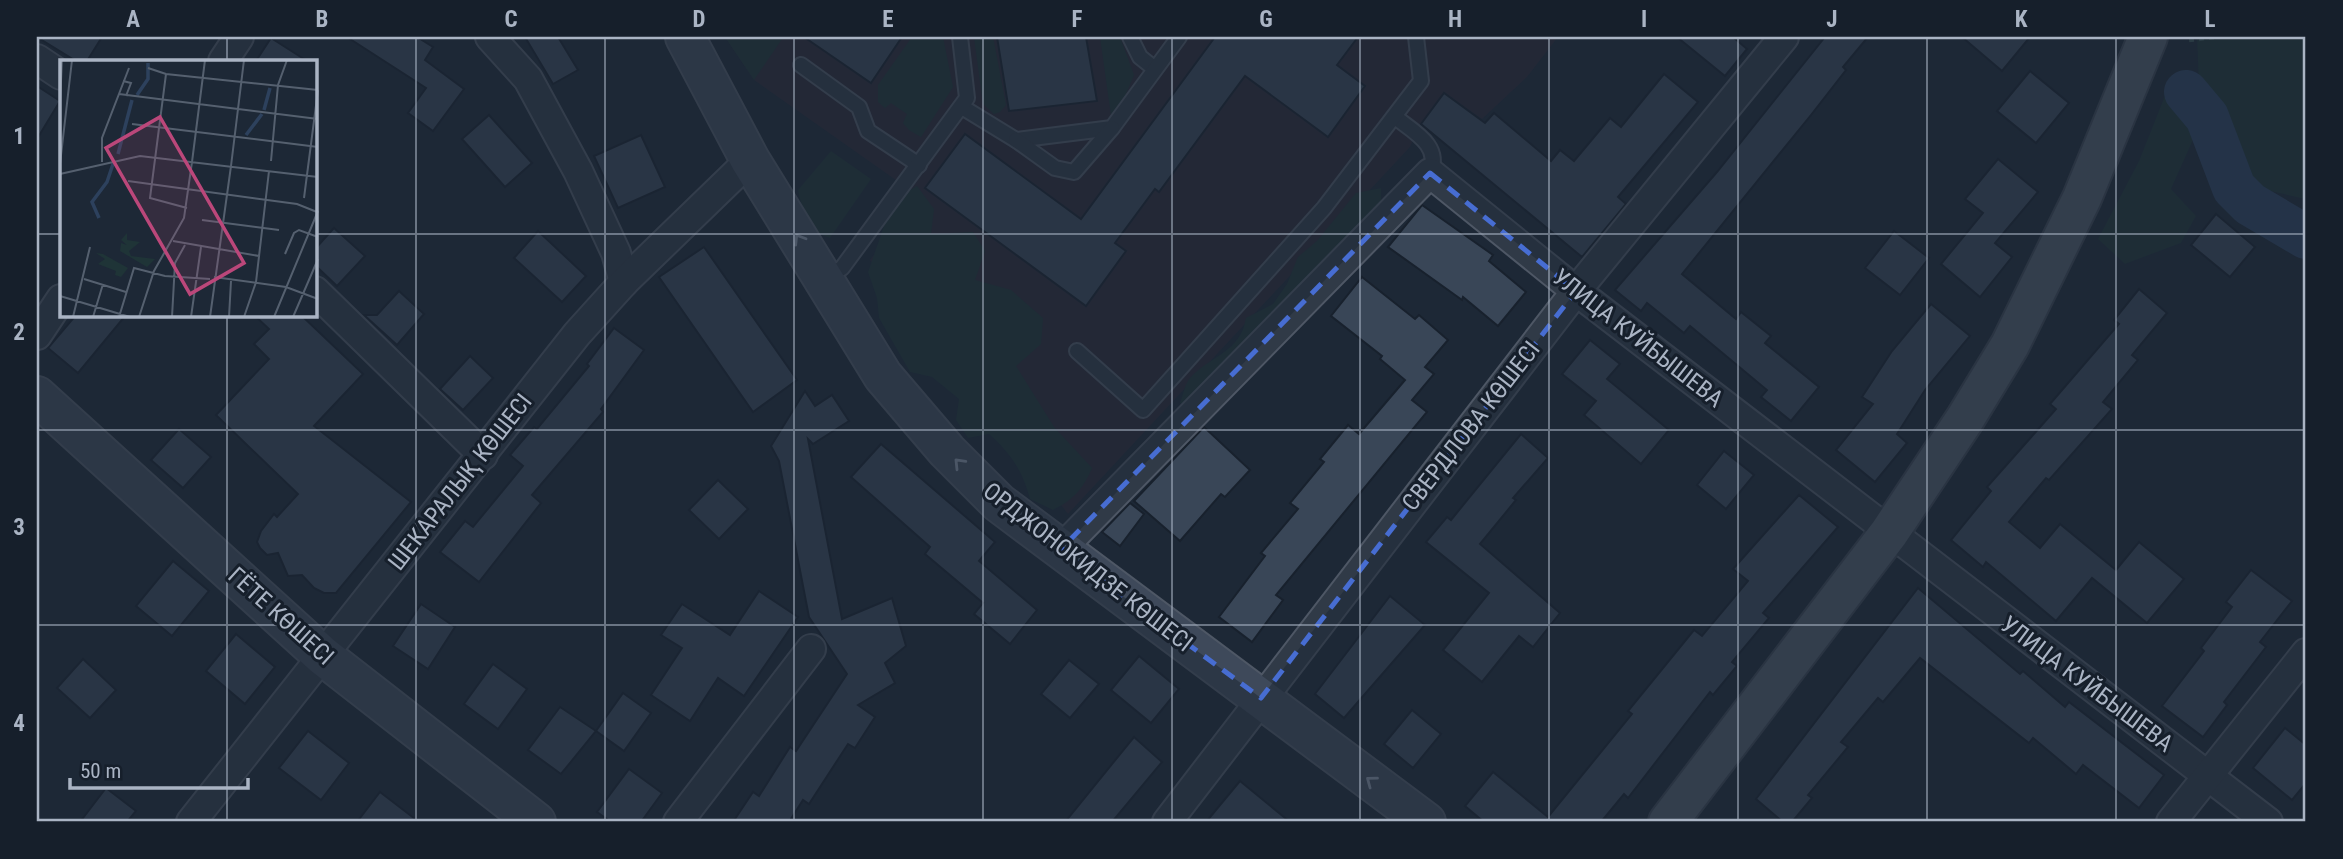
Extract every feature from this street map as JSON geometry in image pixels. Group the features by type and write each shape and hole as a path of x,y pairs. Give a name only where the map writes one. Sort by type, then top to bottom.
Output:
{"main road":[{"name":"ОРДЖОНОКИДЗЕ КӨШЕСІ","path":"685,37 750,160 883,376 947,451 999,503 1426,822"},
{"path":"1668,822 1889,533 1965,419 2010,345 2082,198 2141,41"},
{"name":"ГЁТЕ КӨШЕСІ","path":"37,396 323,656 536,822"}],"street":[{"path":"223,60 239,37"},
{"path":"490,37 528,79 578,171 616,253 624,282"},
{"name":"СВЕРДЛОВА КӨШЕСІ","path":"1167,822 1576,291 1784,37"},
{"path":"37,59 60,74"},
{"name":"ШЕКАРАЛЫҚ КӨШЕСІ","path":"191,822 577,334 624,282 750,160"},
{"path":"1060,550 1430,173"},
{"name":"УЛИЦА КУЙБЫШЕВА","path":"1430,173 1576,291 2268,822"},
{"path":"317,293 482,455"},
{"path":"37,335 60,300"},
{"path":"678,822 811,649"},
{"path":"2171,822 2306,653"}],"lane":[{"path":"823,279 842,268 962,107 968,88 960,37"},
{"path":"1130,37 1140,57 1155,69"},
{"path":"962,107 1055,168 1074,172 1112,128 1179,37"},
{"path":"1076,351 1143,410 1324,208 1395,117 1421,81 1416,37"},
{"path":"801,65 859,107 869,131 919,165"},
{"path":"1395,117 1431,147 1435,161 1430,173"},
{"path":"1016,140 1112,128"}],"path":[{"path":"2189,40 2216,37"}],"highlighted area":[{"path":"1430,173 1576,291 1261,698 1060,550"}],"shaded area":[{"path":"725,37 1558,37 1527,77 1482,119 1444,93 1420,125 1410,147 1068,514 870,260 917,195 754,80"}],"green space":[{"path":"725,37 782,37 782,39 754,80"},
{"path":"912,37 943,37 953,87 921,137 903,123 907,114 891,103 885,108 878,102 878,85"},
{"path":"974,37 993,37 1006,105 994,114 983,104"},
{"path":"1100,37 1120,37 1134,75 1122,103 1111,115"},
{"path":"2197,37 2306,37 2305,199 2244,185 2199,87"},
{"path":"2166,93 2196,133 2171,189 2196,216 2181,243 2125,264 2098,239 2139,161"},
{"path":"831,151 871,179 830,238 812,225 801,204 798,190"},
{"path":"917,186 934,209 931,234 973,232 985,251 975,280 1011,290 1043,318 1041,344 1016,366 1054,427 1092,468 1077,493 1053,510 1030,499 1015,463 989,434 968,438 956,420 959,399 932,377 910,372 879,318 877,298 868,272 893,200"},
{"path":"1381,188 1381,203 1360,223 1331,267 1197,406 1180,403 1191,377 1232,346 1243,329 1246,318 1273,304 1287,284 1298,257 1317,241 1356,193"}],"building":[{"path":"37,37 102,37 88,60 74,60"},
{"path":"347,37 417,37 433,47 425,60 464,89 433,131 408,113 426,88"},
{"path":"525,37 558,37 578,70 553,84"},
{"path":"804,37 902,37 871,83"},
{"path":"997,37 1086,37 1097,101 1009,111"},
{"path":"1215,37 1358,37 1337,65 1365,86 1328,137 1245,76 1159,192 1155,189 1115,243 1126,251 1086,306 925,188 965,134 1081,219"},
{"path":"1677,37 1733,37 1747,49 1725,76"},
{"path":"1825,37 1868,37 1843,67 1846,70 1811,115 1682,274 1736,319 1741,312 1771,336 1765,343 1819,387 1791,421 1761,397 1767,390 1690,326 1684,333 1647,303 1641,311 1615,290 1717,172"},
{"path":"1962,37 2030,37 2002,71"},
{"path":"271,38 305,60 257,60"},
{"path":"2030,71 2069,103 2036,143 1997,111"},
{"path":"1664,74 1698,102 1618,197 1626,204 1582,257 1421,124 1444,93 1485,123 1494,113 1551,161 1560,150 1574,161 1610,118 1621,127"},
{"path":"37,86 60,101 37,139"},
{"path":"489,115 532,163 505,187 462,139"},
{"path":"641,135 665,187 618,208 594,156"},
{"path":"1998,159 2038,192 1995,243 2012,257 1980,297 1941,264 1983,213 1965,199"},
{"path":"1422,205 1493,255 1489,261 1526,292 1498,326 1463,297 1462,300 1388,247"},
{"path":"2216,214 2255,247 2230,277 2191,245"},
{"path":"334,228 365,256 337,286 317,267 317,247"},
{"path":"538,231 586,276 562,302 514,258"},
{"path":"1894,231 1929,258 1900,295 1865,268"},
{"path":"704,247 797,380 753,412 659,277"},
{"path":"1362,277 1415,319 1419,315 1448,340 1425,367 1434,374 1412,400 1427,412 1276,595 1283,600 1252,642 1219,617 1265,556 1261,553 1298,509 1290,503 1324,462 1320,459 1348,425 1359,434 1405,380 1380,359 1382,356 1331,316"},
{"path":"2139,289 2167,313 2132,355 2138,360 2103,402 2112,409 2049,480 2046,478 2009,522 2040,548 2060,524 2116,570 2139,542 2184,579 2147,623 2092,578 2056,621 1986,562 1983,567 1951,540 1991,491 1987,487 2056,409 2050,404 2119,324 2114,320"},
{"path":"399,291 424,314 397,345 364,315 377,315"},
{"path":"1931,304 1970,336 1925,390 1897,434 1907,443 1875,482 1836,450 1873,404 1862,397 1892,351"},
{"path":"74,317 124,317 78,373 48,348"},
{"path":"256,317 303,317 363,374 314,426 411,502 336,593 324,593 314,588 302,575 288,576 278,553 267,555 260,548 257,542 261,531 274,514 277,517 298,494 216,415 269,359 254,344 269,329"},
{"path":"614,328 644,350 601,409 603,412 532,495 541,503 479,582 440,552 465,521 473,527 523,466 510,455 534,427 537,429 589,366 587,364"},
{"path":"1590,340 1620,364 1607,379 1669,430 1641,464 1584,415 1596,401 1562,374"},
{"path":"470,356 493,378 463,410 440,389"},
{"path":"805,391 815,406 832,395 849,421 813,444 808,439 842,619 892,598 906,646 885,663 895,683 858,705 875,717 855,748 848,744 809,804 803,800 789,822 733,822 753,792 759,796 790,747 796,751 847,674 809,617 779,461 771,446"},
{"path":"1204,427 1250,470 1225,497 1221,494 1180,541 1134,501"},
{"path":"179,429 211,457 183,488 151,460"},
{"path":"1521,434 1548,458 1513,498 1516,500 1480,544 1560,613 1533,647 1519,636 1482,682 1443,650 1489,593 1426,542 1447,517 1451,520"},
{"path":"881,444 995,542 979,561 1037,610 1010,644 974,614 983,603 925,554 930,547 851,477"},
{"path":"1724,451 1754,475 1726,509 1697,485"},
{"path":"718,480 748,509 719,539 689,510"},
{"path":"1799,495 1838,527 1763,613 1769,618 1732,662 1737,666 1713,695 1710,692 1628,798 1624,794 1601,822 1484,822 1465,806 1493,772 1548,817 1632,714 1628,711 1694,630 1702,636 1748,581 1733,569"},
{"path":"1130,503 1144,514 1120,546 1102,532"},
{"path":"173,561 209,591 172,636 136,606"},
{"path":"2251,570 2292,601 2260,642 2266,647 2224,702 2227,705 2203,737 2162,706 2204,651 2201,648 2232,607 2226,602"},
{"path":"1918,588 2020,674 2023,671 2065,707 2069,702 2164,775 2139,808 2083,765 2076,774 2033,738 2029,743 1920,658 1883,702 1878,698 1841,742 1848,747 1808,795 1812,798 1792,822 1783,822 1756,799"},
{"path":"759,591 798,617 744,696 718,678 690,721 651,695 682,648 661,635 682,604 730,635"},
{"path":"1390,596 1425,625 1344,718 1315,694"},
{"path":"421,604 455,627 428,669 393,646"},
{"path":"236,634 275,667 245,704 206,671"},
{"path":"1139,656 1179,689 1151,723 1111,690"},
{"path":"83,659 116,690 90,718 57,688"},
{"path":"1069,660 1099,684 1070,718 1041,694"},
{"path":"493,664 527,689 498,729 464,704"},
{"path":"623,693 651,713 624,751 596,731"},
{"path":"560,707 596,731 561,774 528,750"},
{"path":"1412,710 1441,734 1413,768 1384,744"},
{"path":"2285,728 2306,745 2306,783 2292,800 2253,768"},
{"path":"308,731 349,763 321,800 279,768"},
{"path":"1134,737 1162,762 1112,822 1065,822"},
{"path":"629,769 662,793 641,822 611,822 597,812"},
{"path":"1240,781 1290,822 1206,822"},
{"path":"106,788 136,811 127,822 80,822"},
{"path":"380,792 419,822 357,822"}],"waterway":[{"path":"2186,92 2207,117 2234,188 2250,204 2306,237"}]}
